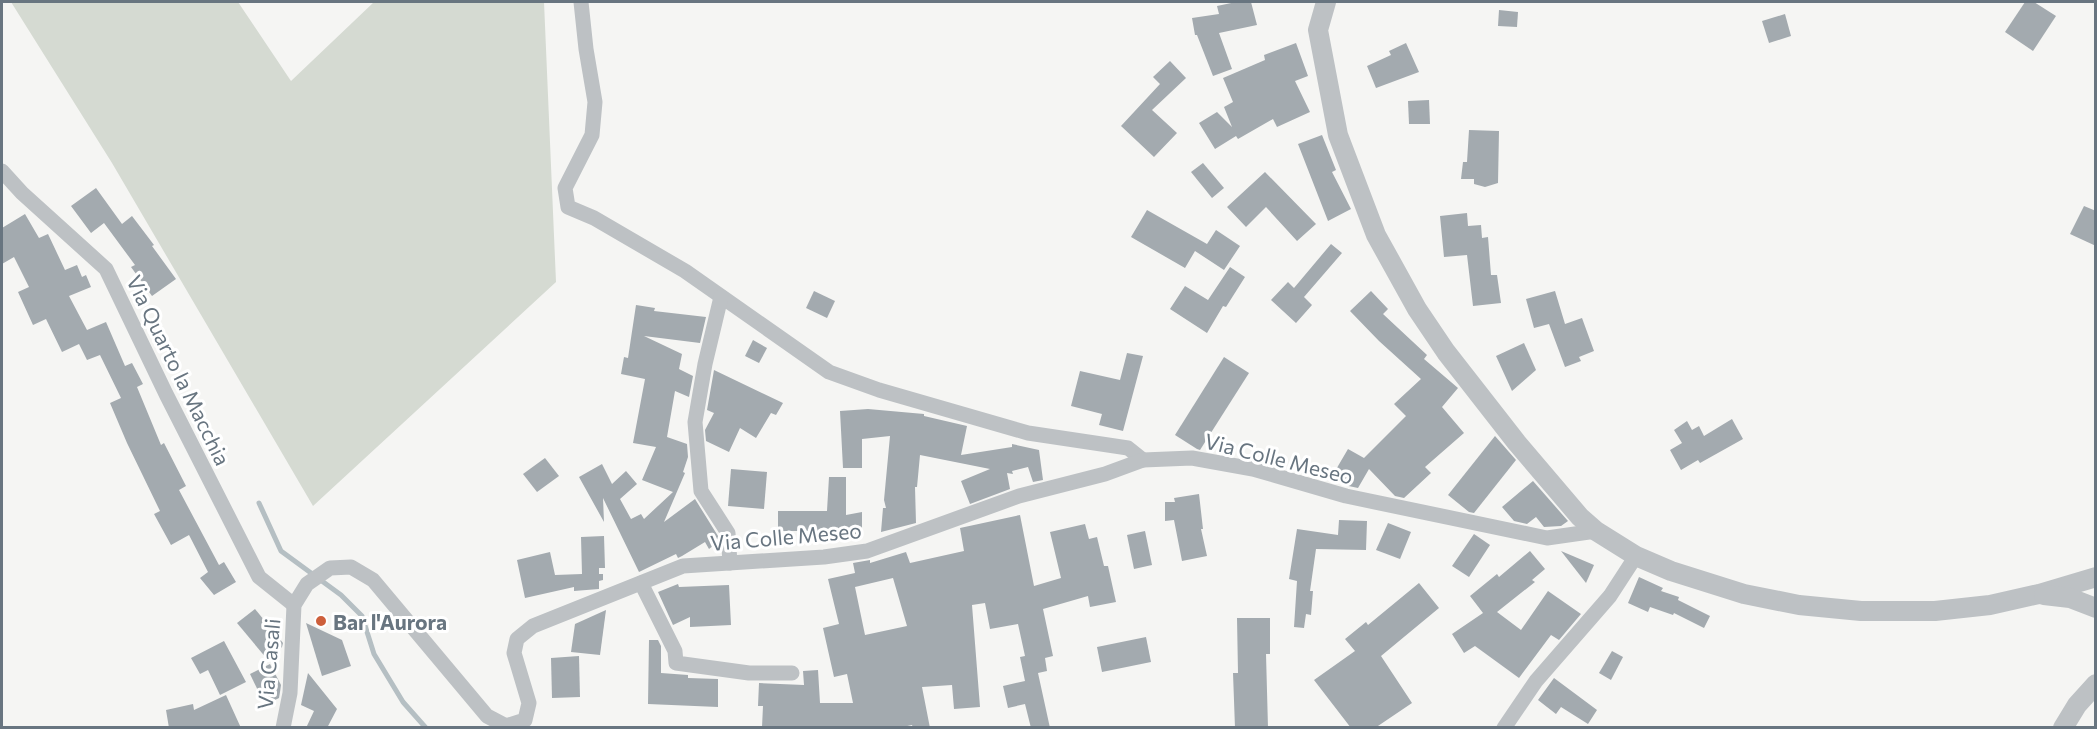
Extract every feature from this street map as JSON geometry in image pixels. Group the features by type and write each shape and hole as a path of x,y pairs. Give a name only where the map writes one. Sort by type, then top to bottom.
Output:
{"street":[{"path":"581,2 595,102 592,135 565,189 568,207 594,218 685,271 829,372 879,390 1028,433 1128,448 1143,460"},
{"path":"1325,2 1318,30 1338,135 1376,235 1417,309 1446,352 1517,443 1580,517 1596,531 1635,556 1671,571 1744,594 1830,608 1891,612 1935,611 1990,605 2096,577"},
{"name":"Via Quarto la Macchia","path":"2,171 22,193 106,269 166,394 259,577 294,605"},
{"path":"721,297 705,364 695,422 701,491 728,533 730,563"},
{"name":"Via Colle Meseo","path":"294,605 307,584 330,568 351,567 373,580 487,716 506,726 525,720 529,703 514,653 517,639 533,626 683,566 824,557 867,551 1019,496 1105,474 1143,460 1192,458 1253,469 1367,501 1547,538 1596,531"},
{"path":"1504,728 1536,681 1610,596 1635,556"},
{"path":"641,583 675,651 676,663 749,673 792,673"},
{"path":"2038,594 2070,598 2096,608"},
{"name":"Via Casali","path":"283,728 290,693 294,605"},
{"path":"2063,728 2077,705 2096,684"}],"shaded area":[{"path":"11,2 238,2 291,81 374,2 544,2 556,282 313,506 112,163"}],"building":[{"path":"1251,2 1257,25 1219,33 1232,69 1213,76 1197,35 1195,35 1192,18 1219,14 1217,6"},
{"path":"2025,2 2034,2 2056,16 2033,51 2005,32"},
{"path":"1499,10 1518,12 1517,27 1498,26"},
{"path":"1785,14 1791,36 1769,43 1762,21"},
{"path":"1296,43 1308,76 1295,81 1310,112 1277,127 1273,119 1238,139 1236,136 1215,149 1199,123 1217,112 1232,127 1224,107 1233,102 1223,78 1265,60 1264,55"},
{"path":"1406,43 1419,72 1376,88 1367,66 1391,55 1389,51"},
{"path":"1170,61 1186,78 1152,110 1177,133 1154,157 1121,126 1160,84 1153,77"},
{"path":"1429,100 1430,124 1409,124 1408,101"},
{"path":"1469,130 1499,131 1498,183 1485,187 1474,184 1474,179 1461,179 1463,162 1467,162"},
{"path":"1322,135 1336,170 1332,172 1351,209 1328,221 1298,144"},
{"path":"1203,163 1224,188 1212,198 1191,172"},
{"path":"1265,172 1316,224 1297,241 1266,207 1246,227 1227,207"},
{"path":"96,188 122,224 132,216 176,279 152,296 131,267 135,265 104,223 91,233 71,206"},
{"path":"2084,206 2096,211 2096,246 2070,234"},
{"path":"1147,210 1207,244 1216,230 1240,246 1224,270 1195,251 1185,268 1131,237"},
{"path":"1467,213 1468,226 1481,225 1482,238 1488,237 1491,275 1497,275 1501,303 1473,306 1467,255 1444,257 1440,216"},
{"path":"25,214 39,238 48,234 65,270 77,265 82,277 86,275 91,287 69,296 87,330 106,322 125,366 132,363 143,384 137,387 161,445 164,443 186,486 179,490 219,565 224,562 236,582 214,595 200,578 208,572 189,535 171,545 154,514 160,511 110,403 121,398 100,355 87,360 79,344 62,352 46,319 33,325 18,292 29,287 14,257 2,264 2,228"},
{"path":"1331,244 1342,253 1304,297 1312,305 1296,323 1271,300 1288,282 1294,288"},
{"path":"1230,267 1245,277 1226,307 1223,306 1207,333 1170,309 1185,286 1208,300"},
{"path":"814,291 835,301 827,318 806,308"},
{"path":"1371,291 1388,309 1383,314 1427,355 1424,359 1458,388 1442,407 1464,433 1425,467 1431,473 1404,498 1395,496 1369,469 1358,488 1344,485 1331,478 1348,449 1364,458 1406,416 1394,404 1421,379 1350,311"},
{"path":"1555,291 1565,324 1582,318 1594,351 1579,357 1581,361 1565,367 1549,324 1534,328 1526,299"},
{"path":"636,305 655,308 654,311 706,317 700,343 644,336 682,354 679,369 693,376 689,397 675,391 667,437 687,444 688,457 683,472 685,473 664,522 695,499 719,541 709,549 705,542 678,558 676,554 639,572 603,498 604,522 579,477 602,464 612,484 626,471 637,484 620,499 631,519 641,514 644,519 673,492 642,480 656,447 633,443 645,379 621,374 624,357 628,358"},
{"path":"753,340 767,348 759,363 745,356"},
{"path":"1524,343 1536,370 1512,391 1496,356"},
{"path":"1127,353 1143,356 1123,431 1099,425 1102,414 1071,406 1080,371 1120,380"},
{"path":"1224,357 1249,373 1200,450 1175,435"},
{"path":"714,370 783,403 776,415 771,413 756,438 740,428 729,452 706,441 705,430 714,413 707,410"},
{"path":"868,409 924,414 924,416 967,426 961,455 1012,447 1012,444 1039,450 1043,480 1033,482 1028,467 1012,471 1013,474 1007,473 1010,489 970,504 961,481 990,469 920,455 917,487 915,487 916,523 881,532 883,508 886,508 884,500 890,436 862,439 862,468 843,468 840,411"},
{"path":"1732,419 1743,439 1700,463 1698,460 1681,470 1670,450 1682,443 1674,430 1687,421 1692,430 1699,426 1704,436"},
{"path":"1495,436 1516,460 1474,513 1469,512 1448,495"},
{"path":"545,458 559,476 537,492 523,474"},
{"path":"731,469 767,472 764,509 728,506"},
{"path":"829,477 846,477 846,515 862,512 862,535 848,538 848,540 830,542 829,531 778,531 778,511 827,511"},
{"path":"1533,481 1568,521 1561,526 1544,527 1536,517 1527,524 1514,521 1502,507"},
{"path":"1199,494 1203,529 1201,529 1207,556 1182,561 1174,520 1165,521 1165,502 1175,502 1174,498"},
{"path":"1020,515 1034,586 1061,578 1050,532 1085,524 1089,539 1097,537 1104,566 1108,566 1116,602 1090,607 1088,596 1043,609 1053,656 1045,658 1047,671 1038,673 1050,728 1031,728 1025,704 1008,708 1003,686 1025,681 1020,657 1025,656 1018,624 990,629 985,603 972,605 980,707 954,709 952,685 922,687 930,728 913,728 912,725 898,728 762,727 763,706 758,706 759,683 804,685 803,671 818,670 820,703 853,703 847,674 834,677 823,628 839,624 828,579 855,573 853,563 870,560 870,563 906,552 910,563 964,551 960,528","holes":["893,578 907,626 865,635 855,587"]},
{"path":"1339,520 1367,521 1366,550 1316,549 1310,591 1313,591 1311,615 1306,614 1304,628 1294,627 1297,581 1289,579 1297,529 1338,535"},
{"path":"1388,523 1411,532 1400,559 1376,550"},
{"path":"1145,531 1152,565 1134,569 1127,535"},
{"path":"1474,534 1490,545 1469,577 1452,566"},
{"path":"604,536 605,568 599,568 599,574 603,574 603,580 599,581 599,589 574,591 574,587 525,598 517,560 550,552 555,575 582,574 581,537"},
{"path":"1530,551 1545,569 1532,580 1535,582 1497,612 1521,630 1548,591 1581,614 1559,640 1551,635 1519,678 1475,646 1464,653 1452,634 1483,613 1470,596 1497,574 1499,577"},
{"path":"1561,551 1594,565 1586,583"},
{"path":"1639,577 1663,588 1661,591 1679,597 1678,600 1710,616 1704,628 1674,613 1673,615 1650,607 1648,612 1628,603"},
{"path":"1419,583 1439,608 1381,656 1412,703 1375,728 1351,728 1314,680 1355,651 1345,639 1366,622 1368,625"},
{"path":"678,584 679,587 729,585 731,625 690,627 690,617 673,625 658,592"},
{"path":"255,609 283,643 282,647 267,659 237,623"},
{"path":"606,610 600,655 571,652 575,624"},
{"path":"1237,618 1270,618 1270,654 1266,654 1268,728 1235,728 1233,673 1238,673"},
{"path":"306,623 342,640 351,666 322,676"},
{"path":"1146,637 1151,662 1102,672 1097,647"},
{"path":"649,640 658,640 661,646 661,673 688,675 688,678 718,679 718,707 648,704"},
{"path":"224,641 246,682 220,695 208,670 200,674 191,658"},
{"path":"1612,651 1623,657 1611,680 1599,673"},
{"path":"579,656 580,697 552,698 551,658"},
{"path":"270,664 281,685 279,698 265,705 250,674"},
{"path":"308,673 337,709 327,728 306,728 314,711 301,705"},
{"path":"1554,678 1597,710 1588,724 1561,707 1556,714 1538,700"},
{"path":"226,695 241,728 169,728 166,710 193,704 194,710"}],"waterway":[{"path":"259,503 281,551 341,595 362,616 374,654 403,702 426,728"}],"place":[{"name":"Bar l'Aurora","path":"321,621"}]}
